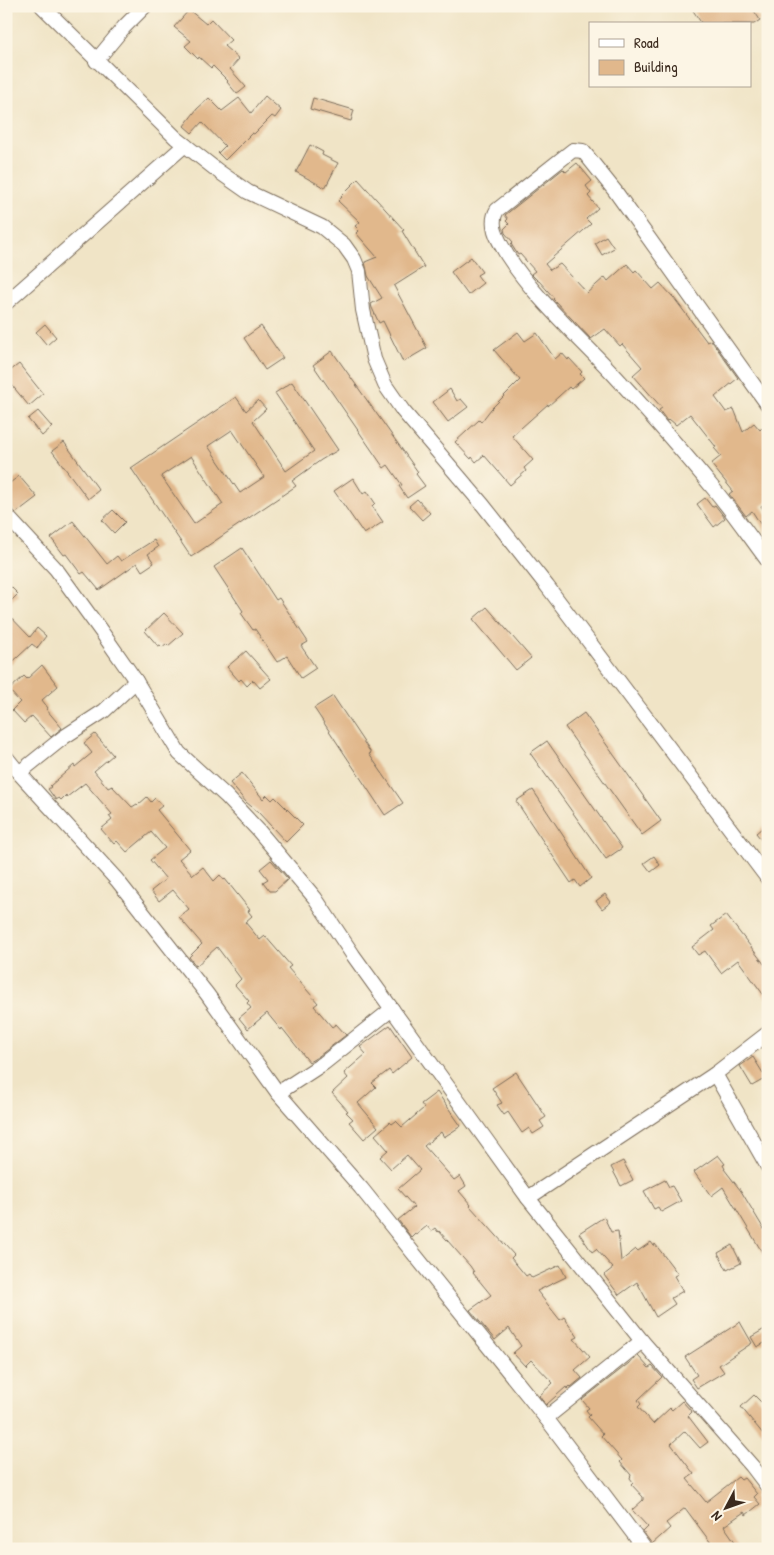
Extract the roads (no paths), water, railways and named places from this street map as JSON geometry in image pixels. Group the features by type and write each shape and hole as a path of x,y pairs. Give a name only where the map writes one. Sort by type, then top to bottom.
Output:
{"street":[{"path":"42,6 163,126 186,145 248,192 322,228 344,246 354,259 359,271 363,310 374,359 385,385 403,411 547,586 768,879"},
{"path":"96,61 124,27 145,6"},
{"path":"6,303 186,145"},
{"path":"768,405 615,191 582,151 572,150 497,210 492,223 496,234 521,274 544,302 616,378 714,489 768,562"},
{"path":"6,515 56,570 136,681 179,753 226,796 258,830 314,898 528,1198 642,1341 752,1466 768,1487"},
{"path":"19,773 64,737 104,711 136,681"},
{"path":"6,757 117,880 207,994 278,1093 361,1188 546,1418 645,1549"},
{"path":"278,1093 324,1063 392,1009"},
{"path":"528,1198 715,1074 768,1033"},
{"path":"715,1074 768,1167"},
{"path":"546,1418 642,1341"}]}
